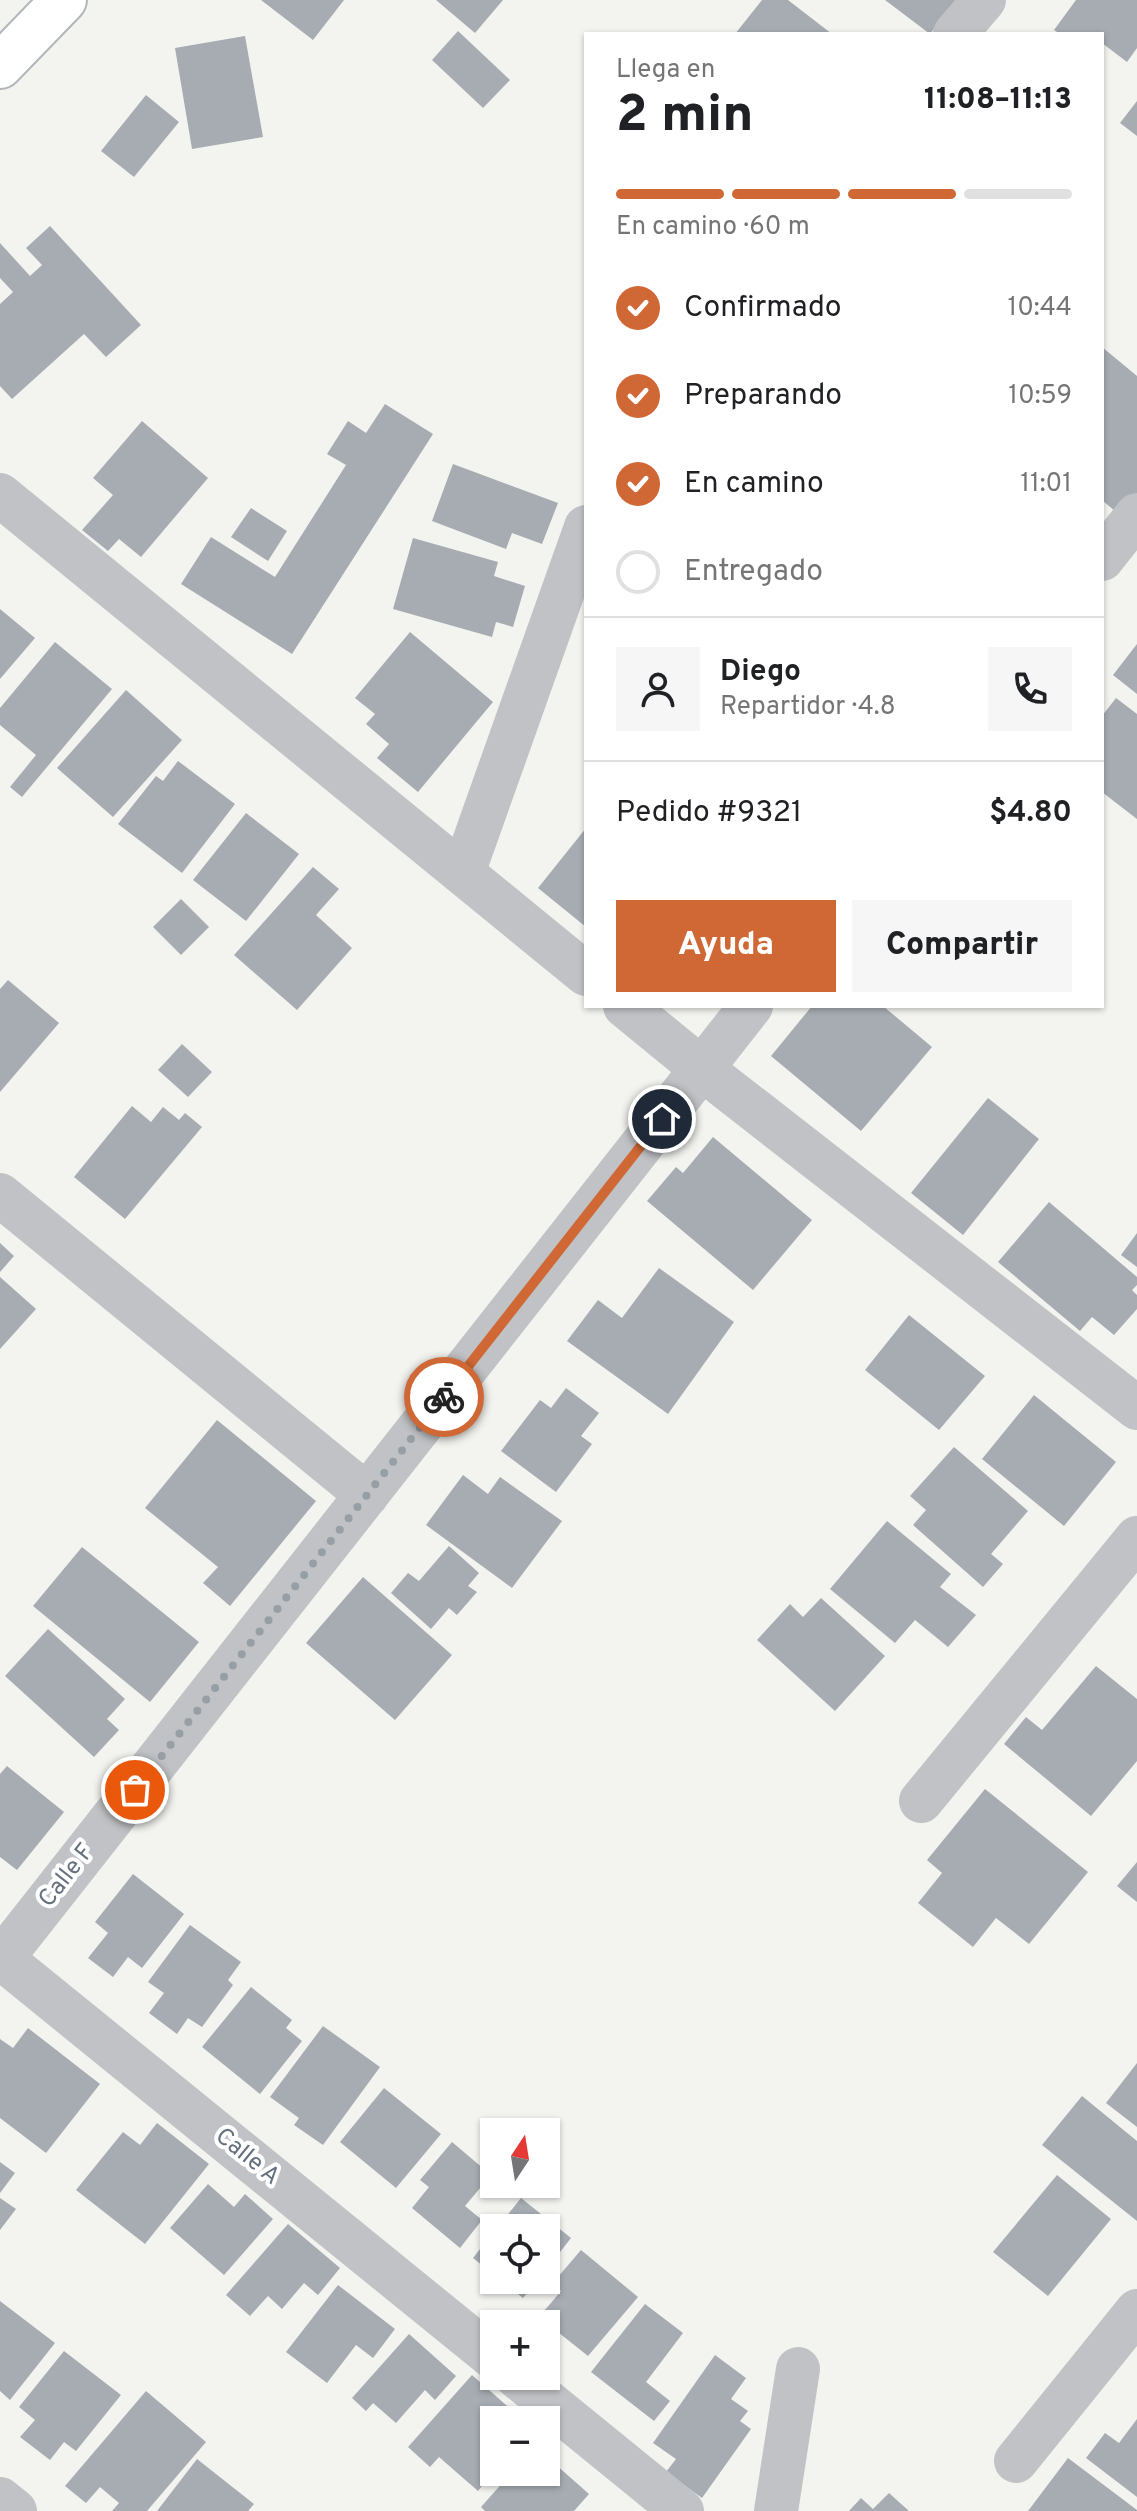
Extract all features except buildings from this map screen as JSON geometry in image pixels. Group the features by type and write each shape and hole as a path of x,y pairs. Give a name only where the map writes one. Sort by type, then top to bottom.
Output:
{"main road":[{"path":"0,66 64,0"}],"street":[{"path":"957,32 984,0"},
{"path":"0,495 584,972"},
{"path":"1104,556 1137,515"},
{"path":"463,873 584,533"},
{"path":"627,1008 1137,1408"},
{"name":"Calle F","path":"1,1959 749,1008"},
{"path":"0,1195 367,1495"},
{"path":"921,1801 1137,1538"},
{"name":"Calle A","path":"1,1959 480,2347"},
{"path":"1016,2461 1137,2311"},
{"path":"776,2511 798,2369"},
{"path":"533,2390 682,2511"},
{"path":"0,2499 15,2511"}],"way so far":[{"path":"135,1790 444,1397"}],"route":[{"path":"444,1397 662,1119"}]}
